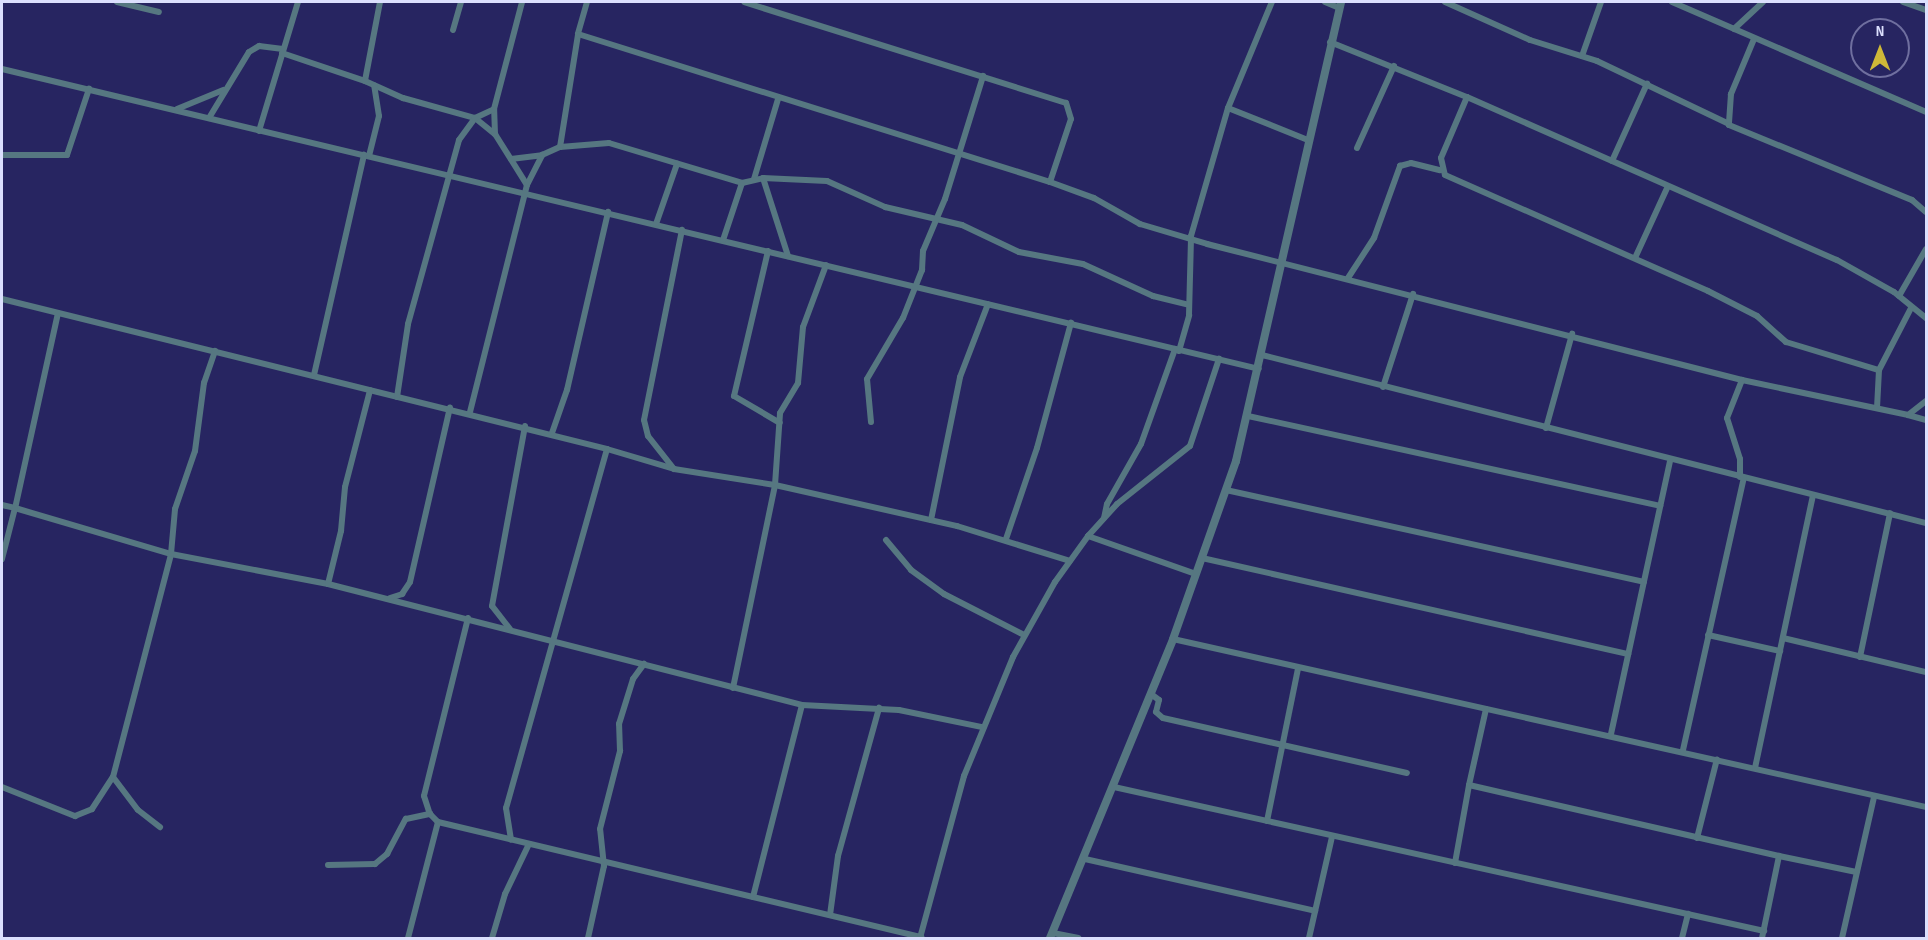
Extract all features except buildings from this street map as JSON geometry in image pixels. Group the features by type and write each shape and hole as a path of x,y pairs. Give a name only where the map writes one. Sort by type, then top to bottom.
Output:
{"street":[{"path":"117,2 159,12"},
{"path":"260,131 298,2"},
{"path":"365,81 380,2"},
{"path":"453,30 461,2"},
{"path":"495,134 494,109 522,2"},
{"path":"560,147 578,34 587,2"},
{"path":"744,2 1069,105 1071,119 1050,183"},
{"path":"1104,518 1107,504 1141,444 1177,350 1188,305 1190,239 1228,108 1272,2"},
{"path":"1078,939 1052,936 1173,639 1226,490 1248,416 1340,5 1325,2"},
{"path":"1445,2 1530,40 1582,56 1647,84 1727,123 1912,200 1926,212"},
{"path":"1582,56 1601,2"},
{"path":"1672,2 1926,112"},
{"path":"1734,29 1763,2"},
{"path":"1903,2 1926,10"},
{"path":"578,34 1050,183 1094,198 1140,224 1190,239 1281,265 1413,294 1742,380 1926,420"},
{"path":"1727,123 1731,94 1754,39"},
{"path":"1330,42 1467,97 1837,260 1899,296 1926,318"},
{"path":"209,118 224,90 254,47 283,51 365,81 403,98 475,118 495,134 527,185"},
{"path":"1357,148 1394,66"},
{"path":"2,69 1259,369"},
{"path":"871,422 867,379 903,318 983,76"},
{"path":"1612,161 1647,84"},
{"path":"314,375 367,155 379,116 374,85"},
{"path":"2,155 67,155 89,89"},
{"path":"176,109 224,90"},
{"path":"1440,170 1467,97"},
{"path":"754,179 778,99"},
{"path":"1228,108 1308,140"},
{"path":"397,397 408,324 462,132 475,118 494,109"},
{"path":"511,159 542,155 560,147 609,144 742,183 763,178 827,181 885,207 937,219 1019,252 1083,264 1153,296 1188,305"},
{"path":"470,412 527,185 542,155"},
{"path":"1348,278 1374,238 1400,166 1411,163 1440,170 1458,183 1635,258 1752,312 1786,342 1879,370"},
{"path":"656,224 677,164"},
{"path":"763,178 788,256"},
{"path":"723,240 742,183"},
{"path":"1635,258 1668,186"},
{"path":"552,434 567,390 608,212"},
{"path":"674,469 648,436 644,420 682,230"},
{"path":"1899,296 1926,249"},
{"path":"768,251 734,396 780,423"},
{"path":"733,688 775,485 782,408 800,375 803,327 826,265"},
{"path":"1383,387 1413,294"},
{"path":"2,299 397,397 470,412 674,469 775,485 931,520 1006,539 1070,561"},
{"path":"931,520 960,377 988,304"},
{"path":"1877,408 1879,370 1911,308"},
{"path":"2,559 58,312"},
{"path":"1006,539 1037,448 1071,323"},
{"path":"1546,428 1572,334"},
{"path":"2,787 75,816 92,809 112,777 171,554 175,509 195,451 204,383 215,351"},
{"path":"1262,355 1670,461 1926,523"},
{"path":"468,618 424,796 430,814 438,822 920,938 955,803 982,727 1024,635 1088,536 1104,518 1190,446 1219,359"},
{"path":"1683,750 1742,478 1740,459 1727,418 1742,380"},
{"path":"328,584 341,531 345,487 370,390"},
{"path":"1908,415 1926,401"},
{"path":"389,599 402,594 410,582 450,408"},
{"path":"1248,416 1660,506"},
{"path":"510,629 492,606 525,426"},
{"path":"511,840 506,808 536,692 555,640 607,449"},
{"path":"1611,734 1670,461"},
{"path":"1226,490 1644,582"},
{"path":"1755,768 1813,496"},
{"path":"2,505 171,554 328,584 555,640 802,705 879,708 982,727"},
{"path":"1860,657 1890,513"},
{"path":"1088,536 1196,574"},
{"path":"886,540 911,570 944,594 1024,635"},
{"path":"1202,558 1628,654"},
{"path":"1708,635 1780,651"},
{"path":"1783,638 1926,672"},
{"path":"1173,639 1486,710 1683,750 1874,797 1926,807"},
{"path":"588,939 603,861 600,829 620,751 619,724 634,676 644,664"},
{"path":"1267,821 1284,748 1298,669"},
{"path":"1152,694 1159,700 1160,717 1284,748 1407,773"},
{"path":"753,897 802,705"},
{"path":"830,915 838,856 879,708"},
{"path":"1455,863 1486,710"},
{"path":"1697,838 1717,759"},
{"path":"112,777 138,810 160,827"},
{"path":"1469,785 1856,872"},
{"path":"1114,787 1764,931"},
{"path":"1842,939 1874,797"},
{"path":"328,865 375,864 387,854 406,819 430,814"},
{"path":"408,939 438,822"},
{"path":"1309,939 1332,837"},
{"path":"492,939 505,894 529,844"},
{"path":"1762,939 1779,856"},
{"path":"1085,858 1315,911"},
{"path":"1682,939 1688,914"}]}
